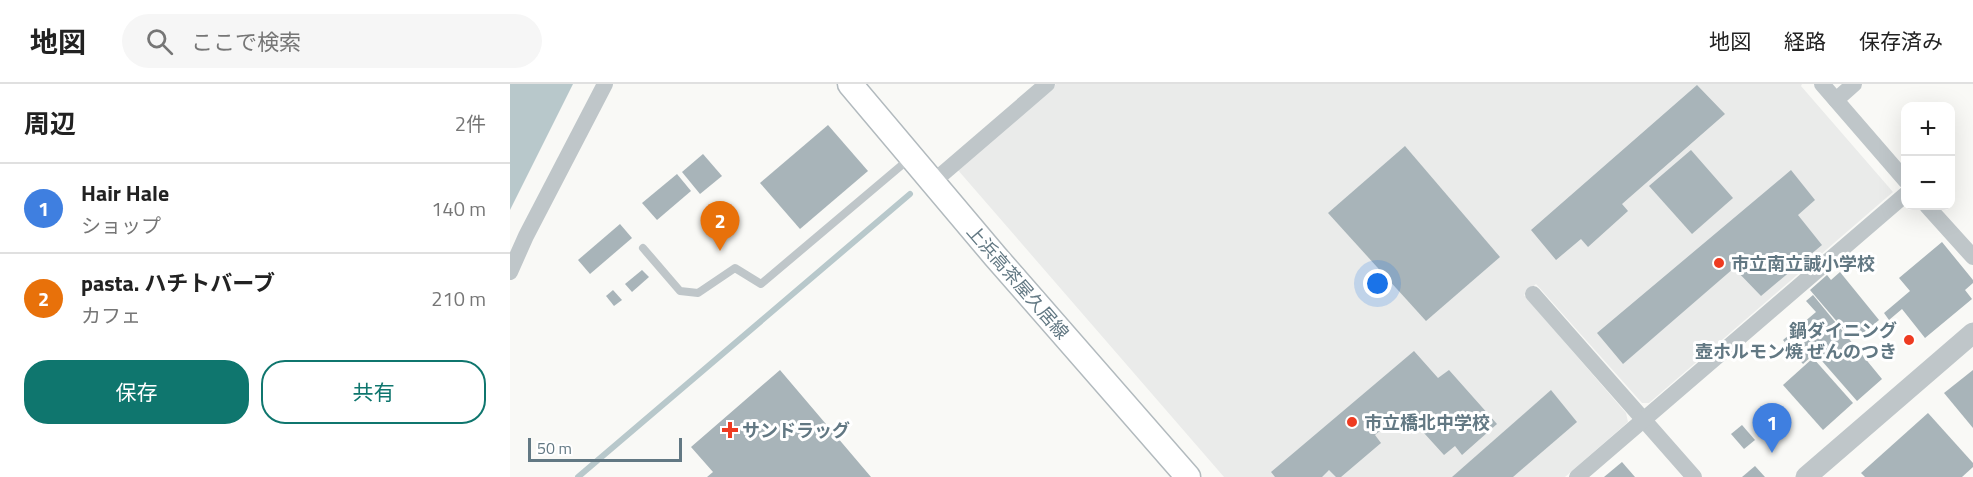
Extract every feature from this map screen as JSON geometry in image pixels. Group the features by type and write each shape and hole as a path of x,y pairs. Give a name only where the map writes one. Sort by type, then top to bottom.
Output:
{"main road":[{"name":"上浜高茶屋久居線","path":"850,84 995,256 1188,477"}],"street":[{"path":"510,272 526,236 605,84"},
{"path":"933,182 1047,84"},
{"path":"1822,84 1901,176"},
{"path":"1836,100 1854,84"},
{"path":"1577,477 1901,197"},
{"path":"1931,210 1973,257"},
{"path":"1533,294 1694,477"},
{"path":"1806,477 1973,333"}],"lane":[{"path":"643,248 680,291 698,293 735,268 761,284 912,157"}],"shaded area":[{"path":"510,84 573,84 510,210"},
{"path":"1056,84 1802,84 1801,86 1893,192 1649,403 1642,403 1536,284 1524,295 1626,413 1628,422 1565,477 1224,477 957,169"}],"building":[{"path":"1697,85 1725,114 1622,204 1628,211 1588,247 1581,239 1556,260 1531,230"},
{"path":"828,125 868,171 800,229 760,183"},
{"path":"1405,146 1500,257 1426,321 1328,213"},
{"path":"1691,150 1733,198 1692,234 1649,186"},
{"path":"703,154 722,176 700,194 682,172"},
{"path":"1791,170 1815,200 1798,215 1822,245 1761,296 1734,268 1623,364 1597,333"},
{"path":"677,174 691,191 657,220 642,203"},
{"path":"620,224 632,238 590,274 578,260"},
{"path":"1942,242 1973,280 1973,283 1965,290 1972,299 1925,338 1902,309 1889,320 1884,313 1910,291 1899,278"},
{"path":"642,270 649,277 632,292 625,284"},
{"path":"1840,272 1879,320 1856,339 1848,329 1845,331 1810,290 1827,275 1831,280"},
{"path":"613,290 622,300 614,306 606,296"},
{"path":"1813,295 1882,379 1857,401 1815,353 1803,364 1783,340 1816,312 1806,301"},
{"path":"1414,351 1438,378 1449,370 1497,424 1462,455 1455,446 1444,455 1404,411 1375,435 1381,443 1341,477 1336,477 1329,470 1322,477 1275,477 1271,472"},
{"path":"1813,358 1853,403 1823,430 1783,385"},
{"path":"780,370 871,477 707,477 713,472 691,447"},
{"path":"1973,370 1973,428 1944,393"},
{"path":"1551,390 1577,422 1513,477 1452,477"},
{"path":"1928,413 1973,463 1973,467 1962,477 1865,477 1861,473"},
{"path":"1742,425 1755,440 1744,449 1731,434"},
{"path":"1622,462 1635,477 1604,477"},
{"path":"1755,466 1765,477 1742,477"}],"waterway":[{"path":"578,477 910,194"}],"place":[{"name":"pasta. ハチトバーブ","path":"720,251"},
{"name":"市立南立誠小学校","path":"1719,263"},
{"name":"鍋ダイニング 壺ホルモン焼 ぜんのつき","path":"1909,340"},
{"name":"市立橋北中学校","path":"1352,422"},
{"name":"サンドラッグ","path":"730,430"},
{"name":"Hair Hale","path":"1772,453"}]}
